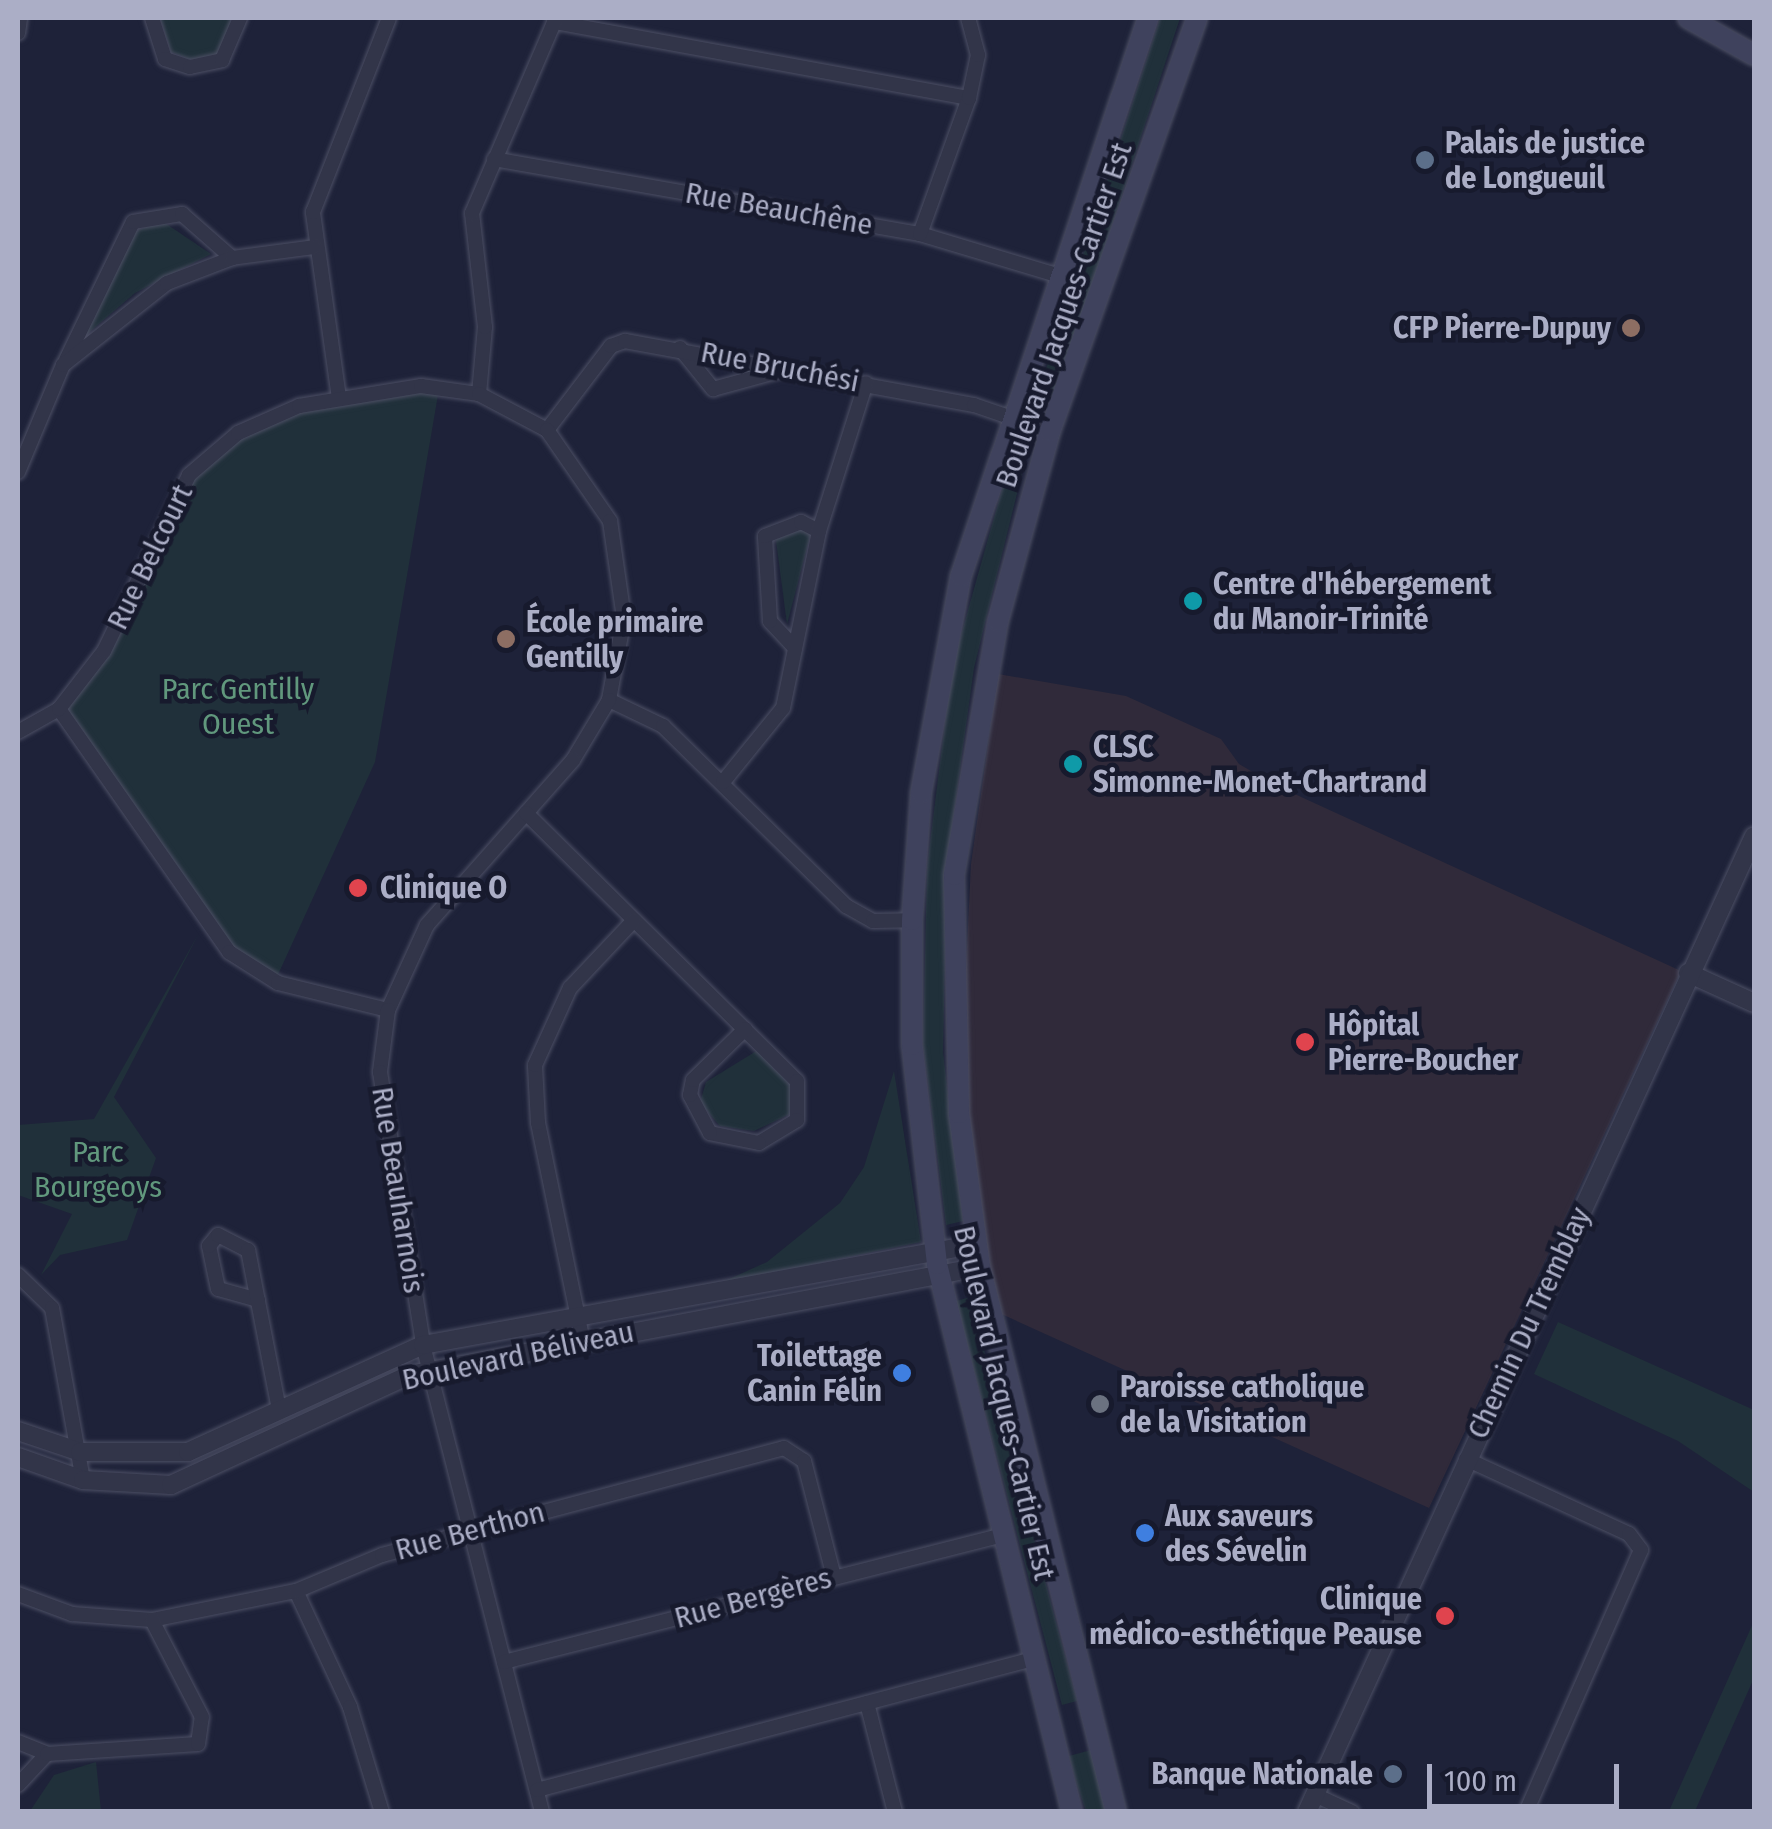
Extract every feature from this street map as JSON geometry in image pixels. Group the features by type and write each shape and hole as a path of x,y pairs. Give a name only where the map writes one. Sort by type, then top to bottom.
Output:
{"main road":[{"name":"Boulevard Jacques-Cartier Est","path":"1116,1812 980,1266 959,1113 954,875 998,620 1050,431 1197,18"},
{"path":"1688,18 1754,55"},
{"name":"Boulevard Jacques-Cartier Est","path":"1072,1812 938,1274 912,1045 912,920 938,684 1011,418 1143,19"}],"street":[{"path":"18,34 20,18"},
{"path":"152,18 165,59 190,67 222,60 240,18"},
{"path":"339,398 314,248 317,184 389,18"},
{"path":"920,234 968,98 978,55 968,18"},
{"path":"912,920 872,921 846,906 664,726 610,700 623,566 593,488 547,430 479,394 486,327 470,226 494,159 555,20 968,98"},
{"name":"Rue Beauchêne","path":"494,159 920,234 1060,276"},
{"path":"18,472 132,222 182,214 232,258"},
{"path":"64,365 167,282 232,258 314,248"},
{"name":"Rue Bruchési","path":"547,430 611,346 680,348 866,383 1050,431"},
{"path":"680,348 713,390 788,368"},
{"path":"723,782 774,728 820,532 866,383"},
{"name":"Rue Belcourt","path":"18,732 59,709 104,652 189,476 259,421 339,398 421,386 479,394"},
{"path":"795,648 770,621 764,536 801,522 820,532"},
{"name":"Rue Beauharnois","path":"542,1812 424,1345 384,1134 388,1010 427,925 526,812 610,700"},
{"path":"59,709 229,952 278,983 388,1010"},
{"path":"526,812 745,1029 802,1092 789,1132 759,1143 710,1133 690,1095 692,1080 745,1029"},
{"name":"Chemin Du Tremblay","path":"1311,1803 1754,836"},
{"path":"583,1342 538,1123 535,1065 570,988 634,920"},
{"path":"1688,973 1754,1002"},
{"path":"258,1300 218,1290 210,1246 218,1235 245,1243 258,1300 279,1410"},
{"name":"Boulevard Béliveau","path":"18,1430 80,1452 188,1452 424,1345 977,1244"},
{"name":"Boulevard Béliveau","path":"18,1457 83,1480 194,1479 353,1398 430,1371 980,1266"},
{"path":"18,1275 52,1308 83,1480"},
{"name":"Rue Berthon","path":"18,1594 72,1614 152,1620 296,1591 470,1532 784,1448 804,1462 834,1577"},
{"path":"1466,1459 1629,1534 1641,1550 1526,1812"},
{"name":"Rue Bergères","path":"504,1662 1003,1535"},
{"path":"296,1591 350,1707 382,1812"},
{"path":"18,1742 47,1754 198,1744 202,1718 152,1620"},
{"path":"537,1790 1033,1660"},
{"path":"867,1703 895,1812"},
{"path":"18,1785 47,1754"},
{"path":"1311,1803 1352,1812"}],"shaded area":[{"name":"Hôpital Pierre-Boucher","path":"998,674 1126,696 1221,739 1239,764 1275,785 1681,971 1429,1508 988,1308 959,1113 971,864"}],"green space":[{"path":"160,18 230,18 232,28 221,53 200,63 171,52"},
{"path":"1160,18 1180,18 1055,399 1038,393"},
{"path":"162,221 211,254 135,293 79,341 133,232"},
{"name":"Parc Gentilly Ouest","path":"439,389 375,762 276,979 231,950 63,710 105,655 190,477 223,447 285,415"},
{"path":"1013,450 1027,453 974,668 947,864 943,1052 963,1221 946,1225 923,1044 927,867 952,667"},
{"path":"794,526 811,533 787,624 775,533"},
{"name":"Parc Bourgeoys","path":"199,933 114,1097 156,1158 127,1240 60,1255 41,1275 72,1214 18,1195 18,1125 94,1119"},
{"path":"758,1050 792,1082 790,1114 754,1131 720,1126 700,1103 706,1082"},
{"path":"894,1071 921,1242 718,1284 767,1262 840,1203 864,1167"},
{"path":"970,1297 1077,1701 1062,1705 956,1301"},
{"path":"1558,1322 1754,1410 1754,1492 1678,1441 1534,1374"},
{"path":"1754,1621 1754,1678 1695,1811 1669,1811"},
{"path":"1091,1750 1107,1811 1086,1811 1069,1756"},
{"path":"96,1762 101,1811 30,1811 54,1775"}],"place":[{"name":"Palais de justice de Longueuil","path":"1425,160"},
{"name":"CFP Pierre-Dupuy","path":"1631,328"},
{"name":"Centre d'hébergement du Manoir-Trinité","path":"1193,601"},
{"name":"École primaire Gentilly","path":"506,639"},
{"name":"CLSC Simonne-Monet-Chartrand","path":"1073,764"},
{"name":"Clinique O","path":"358,888"},
{"name":"Hôpital Pierre-Boucher","path":"1305,1042"},
{"name":"Toilettage Canin Félin","path":"902,1373"},
{"name":"Paroisse catholique de la Visitation","path":"1100,1404"},
{"name":"Aux saveurs des Sévelin","path":"1145,1533"},
{"name":"Clinique médico-esthétique Peause","path":"1445,1616"},
{"name":"Banque Nationale","path":"1393,1774"}]}
